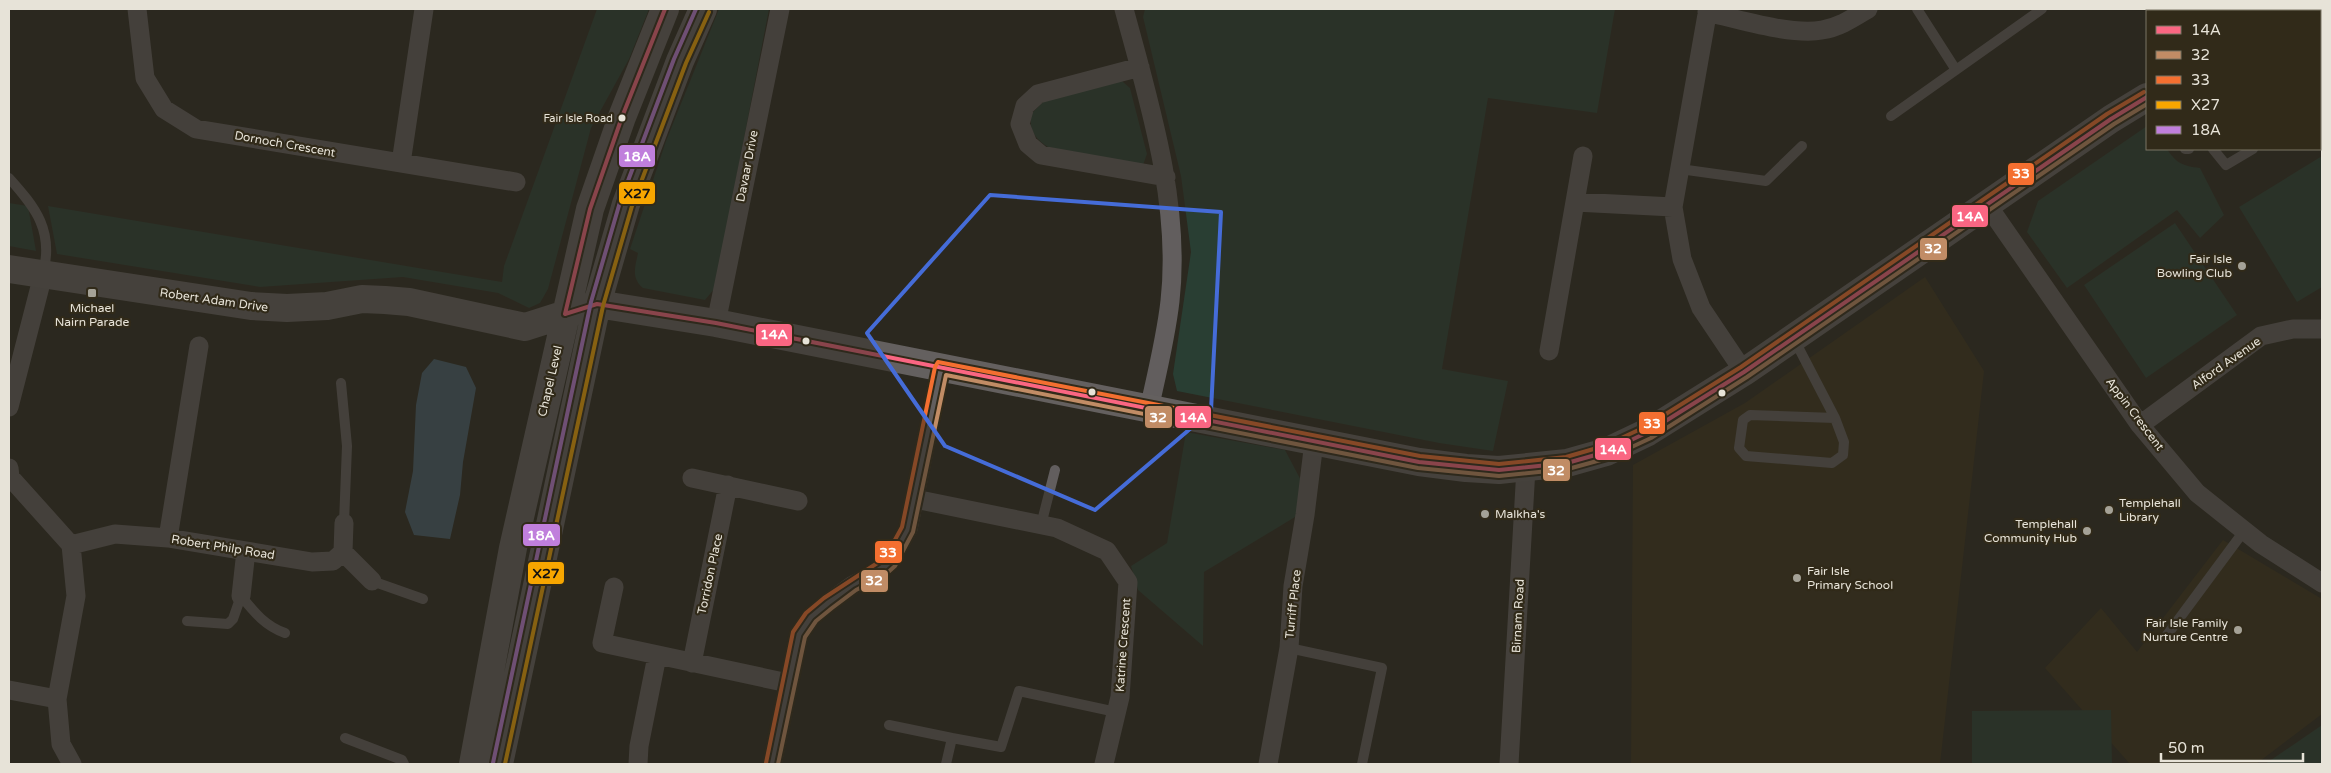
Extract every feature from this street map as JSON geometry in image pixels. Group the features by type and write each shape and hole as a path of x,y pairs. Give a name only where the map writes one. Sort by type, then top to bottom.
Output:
{"street":[{"name":"Dornoch Crescent","path":"137,9 145,78 164,109 196,129 516,182"},
{"path":"401,163 424,9"},
{"name":"Chapel Level","path":"473,764 513,548 590,209 622,117 665,9"},
{"path":"499,764 597,304 626,204 680,61 703,9"},
{"name":"Davaar Drive","path":"716,323 780,9"},
{"path":"1124,9 1166,177 1172,260 1170,300 1149,409"},
{"path":"1744,372 1702,308 1682,259 1673,207 1707,11 1794,30 1821,31 1847,22 1868,9"},
{"path":"1140,67 1038,94 1025,106 1020,124 1028,144 1040,155 1166,177"},
{"path":"597,304 716,323 1314,442 1466,468 1526,468 1567,463 1606,452 1648,432 1744,372 2146,99"},
{"path":"1549,351 1583,156"},
{"path":"1575,202 1673,207"},
{"name":"Appin Crescent","path":"1988,206 2140,425 2197,492 2261,544 2322,583"},
{"name":"Robert Adam Drive","path":"9,269 251,306 287,308 327,306 362,300 409,302 525,326 597,304"},
{"path":"9,407 15,355 43,275"},
{"name":"Alford Avenue","path":"2140,425 2261,336 2293,329 2322,329"},
{"path":"168,538 199,346"},
{"path":"772,764 799,635 811,617 828,603 854,585 881,570 890,562 908,529 941,368"},
{"name":"Turriff Place","path":"1268,764 1289,648 1293,586 1306,515 1314,442"},
{"name":"Birnam Road","path":"1509,764 1526,468"},
{"path":"9,474 71,545 76,596 57,699 61,744 72,764"},
{"path":"692,478 798,500"},
{"name":"Torridon Place","path":"692,662 728,486"},
{"name":"Katrine Crescent","path":"915,500 1057,528 1108,551 1128,582 1120,697 1104,764"},
{"path":"344,523 343,552 372,581"},
{"name":"Robert Philp Road","path":"71,545 115,534 168,538 312,562 333,560 343,552"},
{"path":"241,596 246,551"},
{"path":"614,587 602,644 788,683"},
{"path":"638,764 639,746 657,656"},
{"path":"9,690 57,699"}],"lane":[{"path":"1917,9 1956,70"},
{"path":"1891,116 2042,9"},
{"path":"1680,169 1766,181 1802,146"},
{"path":"2213,150 2226,165 2251,150"},
{"path":"9,178 37,212 45,232 47,258 43,275"},
{"path":"1794,338 1835,418 1844,442 1843,455 1832,462 1746,456 1739,448 1743,420 1750,415 1835,418"},
{"path":"341,383 347,446 344,523"},
{"path":"1042,525 1055,470"},
{"path":"2167,635 2244,530"},
{"path":"372,581 423,599"},
{"path":"187,621 228,624 233,619 241,596 272,629 285,633"},
{"path":"1289,648 1382,668 1362,764"},
{"path":"889,725 1001,747 1019,691 1116,712"},
{"path":"345,738 402,760 404,764"},
{"path":"946,764 952,738"}],"highlighted area":[{"path":"990,195 1221,212 1211,411 1095,510 945,446 867,333"}],"shaded area":[{"name":"Fair Isle Primary School","path":"1925,277 1984,371 1940,764 1631,764 1633,465 1745,403"},
{"name":"Fair Isle Family Nurture Centre","path":"2223,540 2322,599 2322,714 2256,764 2130,764 2045,668 2101,608 2137,652"}],"green space":[{"path":"597,9 649,9 629,59 591,128 548,289 540,303 529,308 498,293 403,277 260,287 57,254 48,206 502,282 504,266"},
{"path":"719,9 769,9 715,288 705,300 643,288 635,276 638,253 630,249 666,141"},
{"path":"1145,9 1615,9 1597,113 1488,98 1442,369 1508,381 1493,451 1439,443 1177,391 1173,374 1191,252 1181,176 1143,17"},
{"path":"1122,81 1130,88 1147,154 1143,165 1048,147 1033,133 1031,124 1032,113 1044,101"},
{"path":"2146,127 2146,150 2168,150 2180,163 2200,168 2224,215 2200,238 2177,210 2067,288 2027,232 2038,201"},
{"path":"2322,156 2322,287 2297,302 2239,207"},
{"path":"9,203 28,206 36,251 9,246"},
{"path":"2175,223 2237,315 2146,378 2084,285"},
{"path":"1186,432 1285,450 1304,486 1300,514 1204,572 1203,646 1138,590 1131,566 1167,543"},
{"path":"2111,710 2112,764 1972,764 1972,711"},
{"path":"2322,725 2322,764 2265,764"}],"water":[{"path":"434,359 466,367 476,388 463,462 460,495 450,539 414,535 405,512 413,471 416,405 422,373"}],"transit line":[{"name":"14A","path":"565,314 590,209 622,117 665,9"},
{"name":"18A","path":"493,763 591,302 620,202 674,59 696,9"},
{"name":"X27","path":"505,764 603,306 632,206 686,63 709,12"},
{"name":"33","path":"766,763 793,632 806,613 824,598 885,558 902,527 935,367 938,362 1420,456 1499,464 1566,457 1604,446 1645,427 1741,367 2107,114 2144,92"},
{"name":"14A","path":"565,314 597,304 716,323 1419,462 1499,470 1567,463 1606,452 1648,432 1744,372 2111,119 2146,98"},
{"name":"32","path":"778,764 805,637 816,621 832,608 856,590 885,575 895,566 913,532 946,375 1418,468 1499,476 1568,469 1608,458 1651,438 1747,377 2114,124 2146,105"}],"place":[{"name":"Fair Isle Road","path":"622,118"},
{"name":"Fair Isle Bowling Club","path":"2242,266"},
{"name":"Michael Nairn Parade","path":"92,293"},
{"name":"Templehall Library","path":"2109,510"},
{"name":"Malkha's","path":"1485,514"},
{"name":"Templehall Community Hub","path":"2087,531"},
{"name":"Fair Isle Primary School","path":"1797,578"},
{"name":"Fair Isle Family Nurture Centre","path":"2238,630"}]}
